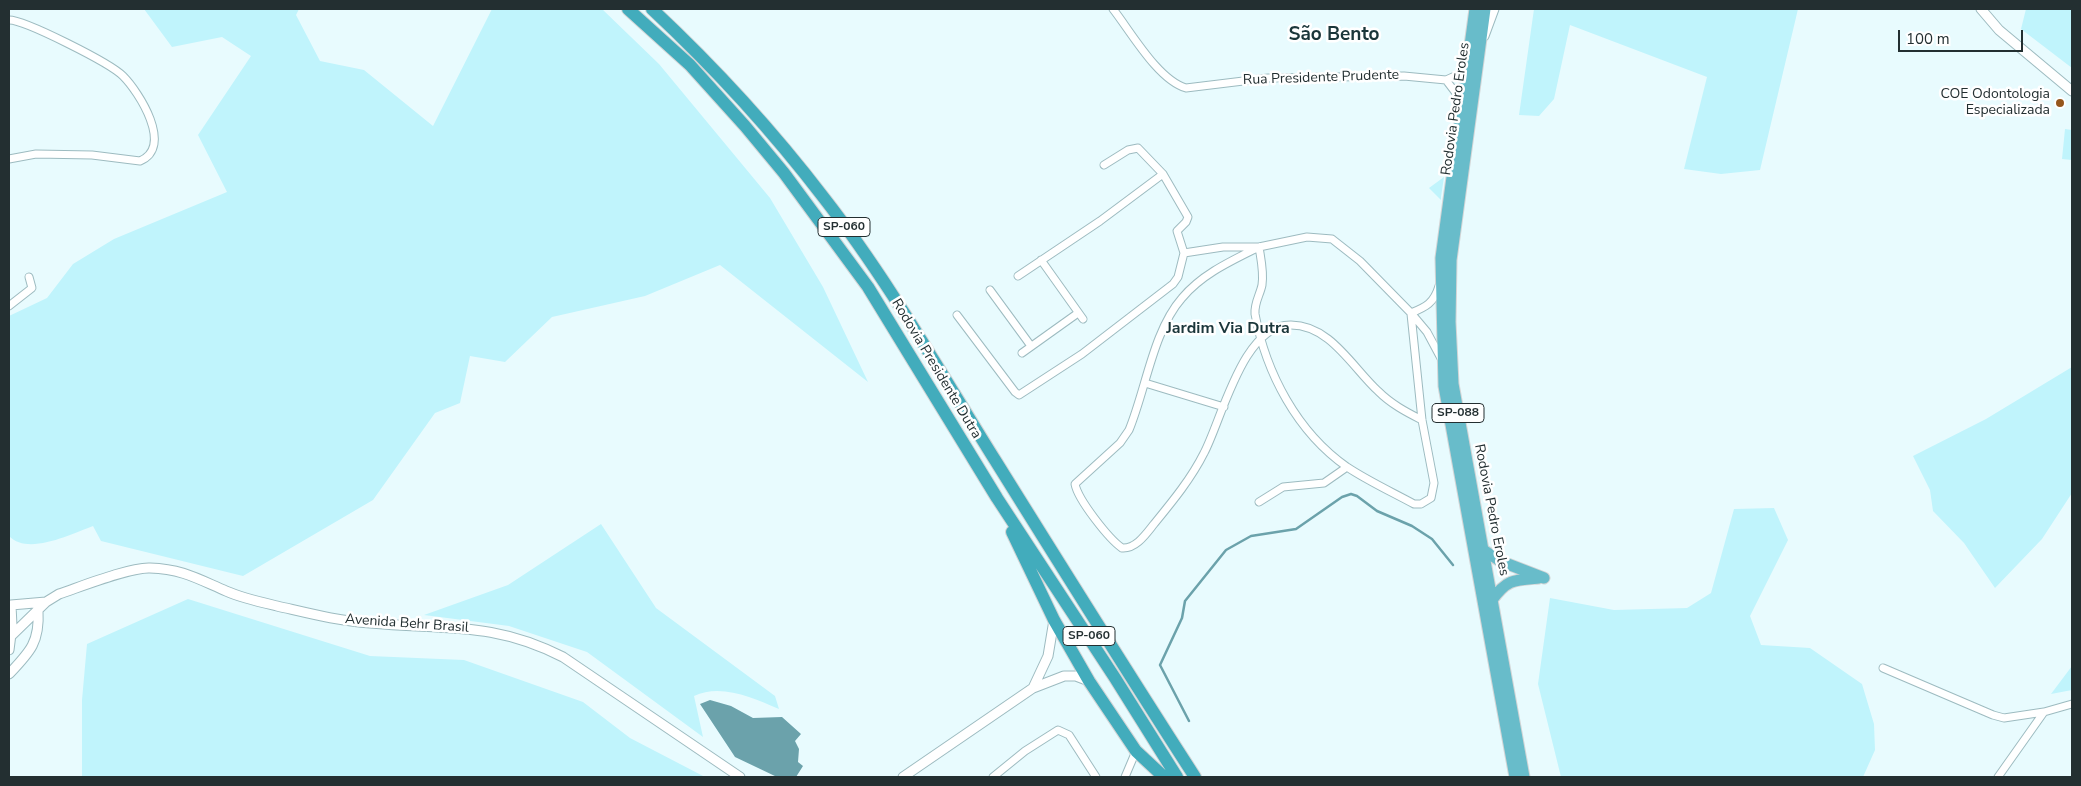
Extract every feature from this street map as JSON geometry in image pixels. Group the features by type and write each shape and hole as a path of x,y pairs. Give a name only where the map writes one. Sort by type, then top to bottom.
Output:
{"highway":[{"name":"Rodovia Presidente Dutra","path":"628,9 690,65 745,126 784,173 868,287 997,498 1110,669 1177,777"},
{"name":"Rodovia Presidente Dutra","path":"652,9 701,54 825,199 884,284 1122,666 1195,777"},
{"name":"Rodovia Pedro Eroles","path":"1475,9 1445,217 1440,279 1444,363 1446,396 1515,777"},
{"name":"Rodovia Pedro Eroles","path":"1485,9 1455,223 1450,295 1453,384 1524,777"},
{"path":"997,498 1054,620 1089,681 1136,751 1164,777"},
{"path":"1482,548 1500,561 1544,578 1516,579 1507,582 1492,600"}],"street":[{"name":"Rua Presidente Prudente","path":"1113,9 1145,52 1168,77 1179,86 1186,88 1268,78 1404,76 1446,80"},
{"path":"1480,46 1494,9"},
{"path":"1981,9 1999,30 2072,90"},
{"path":"9,20 34,26 122,75 141,101 156,134 154,145 147,157 140,161 92,155 36,154 9,159"},
{"path":"1462,102 1446,80 1466,70"},
{"path":"957,316 1015,392 1020,395 1082,354 1173,284 1178,277 1184,253 1177,231 1186,222 1188,217 1163,174 1138,148 1128,150 1104,165"},
{"path":"1018,276 1100,221 1163,174"},
{"path":"1184,253 1223,248 1259,247 1307,238 1332,239 1360,261 1411,313 1427,332 1444,363"},
{"path":"1259,247 1263,274 1255,308 1261,339 1269,364 1289,405 1316,438 1348,466 1414,504 1427,501 1434,491 1434,483 1422,420 1411,313"},
{"path":"1259,247 1222,266 1200,281 1182,298 1169,316 1129,430 1120,443 1077,482 1075,486 1080,496 1114,542 1122,548 1131,547 1140,540 1157,520 1194,470 1246,355 1261,339 1279,326 1303,325 1313,328 1335,346 1378,391 1398,408 1422,420"},
{"path":"1022,353 1081,316 1041,260"},
{"path":"9,306 32,288 29,277"},
{"path":"1411,313 1428,306 1436,297 1440,279"},
{"path":"990,290 1032,346"},
{"path":"1145,383 1224,407"},
{"path":"1259,502 1283,487 1324,483 1348,466"},
{"name":"Avenida Behr Brasil","path":"46,602 59,594 110,578 147,568 166,569 199,577 226,591 252,600 344,620 462,627 502,633 536,643 563,657 740,777"},
{"path":"9,650 11,636 10,602 46,602"},
{"path":"11,636 46,602"},
{"path":"9,674 33,647 38,634 38,610"},
{"path":"1033,688 1048,656 1054,620"},
{"path":"1883,668 2004,718 2044,712 2072,704"},
{"path":"903,777 1033,688 1064,676 1076,676 1089,681"},
{"path":"1998,777 2044,712"},
{"path":"992,777 1025,751 1058,730 1069,735 1096,777"},
{"path":"1126,777 1136,751"}],"shaded area":[{"path":"144,9 299,9 296,15 320,61 364,70 433,126 492,9 602,9 659,64 770,198 823,287 868,382 720,265 645,296 552,317 505,362 470,356 460,403 435,413 373,500 243,576 101,541 93,526 50,542 27,544 17,542 9,536 9,316 47,298 73,264 114,239 227,192 198,135 251,56 222,37 172,47"},
{"path":"1534,9 1798,9 1760,170 1721,174 1684,169 1707,77 1570,25 1554,99 1539,116 1519,115"},
{"path":"2026,9 2072,9 2072,68 2021,29"},
{"path":"2065,129 2072,130 2072,160 2062,159"},
{"path":"1444,177 1441,197 1441,200 1429,188"},
{"path":"2072,367 2072,493 2042,539 1995,588 1964,543 1933,511 1930,490 1913,456 1986,419"},
{"path":"1774,508 1788,540 1750,616 1761,645 1810,648 1862,684 1874,724 1875,750 1863,777 1561,777 1538,684 1550,598 1614,610 1687,608 1711,593 1734,509"},
{"path":"601,524 656,608 775,696 779,709 737,694 715,691 704,692 694,696 703,737 587,652 509,626 424,615 508,585"},
{"path":"188,599 370,656 464,660 583,702 630,738 705,777 82,777 82,700 87,644"},
{"path":"2072,666 2072,690 2051,694"},
{"path":"710,700 731,706 753,718 782,717 801,734 795,741 799,749 798,762 803,766 796,777 777,777 735,757 700,704"}],"waterway":[{"path":"1189,721 1160,665 1182,618 1185,601 1226,550 1251,536 1296,529 1342,497 1351,494 1357,496 1377,511 1412,526 1432,539 1453,565"}],"place":[{"name":"COE Odontologia Especializada","path":"2060,103"}],"district":[{"name":"São Bento","path":"1334,35"},
{"name":"Jardim Via Dutra","path":"1228,329"}]}
